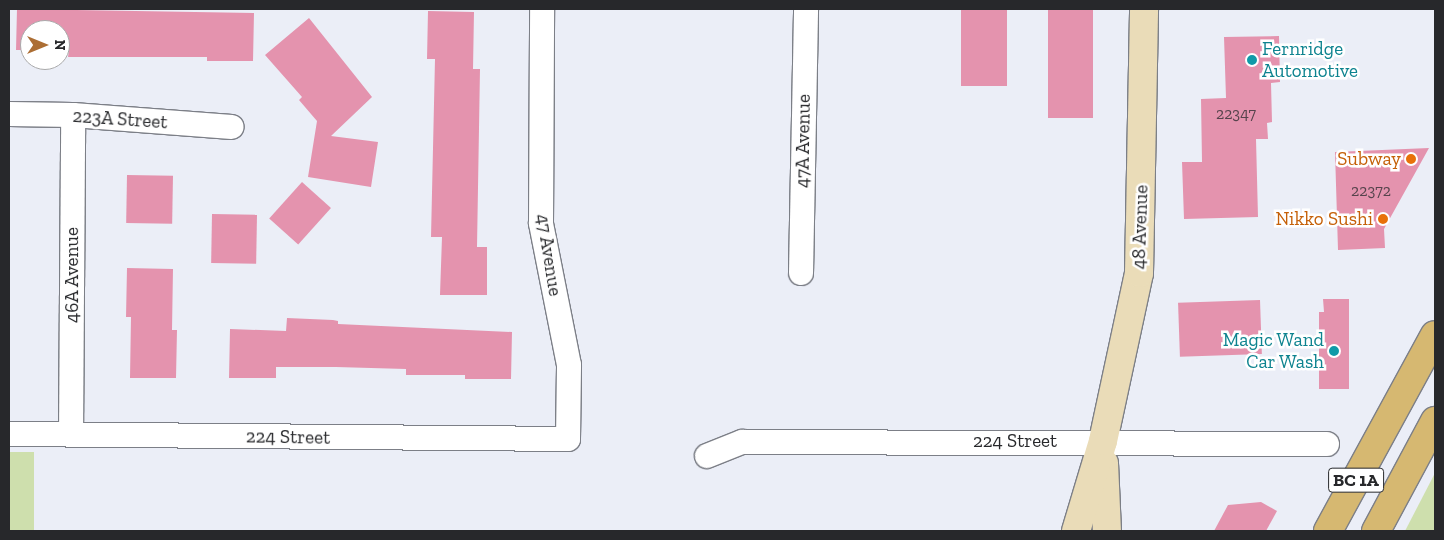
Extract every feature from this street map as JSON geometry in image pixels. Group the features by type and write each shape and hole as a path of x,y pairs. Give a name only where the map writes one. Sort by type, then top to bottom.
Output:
{"main road":[{"name":"48 Avenue","path":"1076,531 1103,441 1140,273 1144,9"},
{"name":"BC 1A","path":"1328,531 1435,335"},
{"name":"BC 1A","path":"1376,531 1435,421"},
{"name":"48 Avenue","path":"1103,441 1107,531"}],"street":[{"name":"47 Avenue","path":"542,9 542,223 569,365 568,439"},
{"name":"47A Avenue","path":"801,273 806,9"},
{"name":"223A Street","path":"9,114 73,115 232,127"},
{"name":"46A Avenue","path":"71,435 73,115"},
{"name":"224 Street","path":"9,434 568,439"},
{"name":"224 Street","path":"707,456 742,442 1103,441 1327,444"}],"green space":[{"path":"9,452 34,452 34,531 9,531"},
{"path":"1435,473 1435,531 1405,531"}],"building":[{"path":"17,9 254,13 253,61 207,61 207,57 70,57 70,20 20,20 20,50 16,50"},
{"path":"961,9 1007,9 1007,86 961,86"},
{"path":"1048,9 1093,9 1093,118 1048,118"},
{"path":"428,11 474,12 473,69 480,69 477,247 487,247 487,295 440,295 442,237 431,237 435,59 427,59"},
{"path":"309,18 372,97 331,136 378,142 371,187 308,177 317,121 299,100 302,97 265,55"},
{"path":"1279,36 1280,82 1271,83 1272,122 1267,123 1268,139 1256,139 1258,217 1184,219 1182,162 1202,162 1201,99 1226,98 1224,37"},
{"path":"1429,148 1384,229 1385,248 1338,250 1335,152"},
{"path":"127,175 173,176 172,224 126,223"},
{"path":"302,182 331,208 298,245 269,218"},
{"path":"212,214 257,215 256,264 211,263"},
{"path":"127,268 173,269 172,330 177,330 176,378 130,378 131,317 126,317"},
{"name":"Magic Wand Car Wash","path":"1323,299 1349,299 1349,389 1319,389 1319,312 1324,312"},
{"path":"1260,300 1262,354 1180,357 1178,303"},
{"path":"287,318 333,320 338,321 338,324 512,332 511,379 465,379 465,375 406,375 406,369 336,367 276,367 276,378 229,378 230,329 286,331"},
{"path":"1261,502 1277,511 1266,531 1214,531 1228,505"}],"place":[{"name":"Fernridge Automotive","path":"1252,60"},
{"name":"Subway","path":"1411,159"},
{"name":"Nikko Sushi","path":"1383,219"},
{"name":"Magic Wand Car Wash","path":"1334,351"}]}
